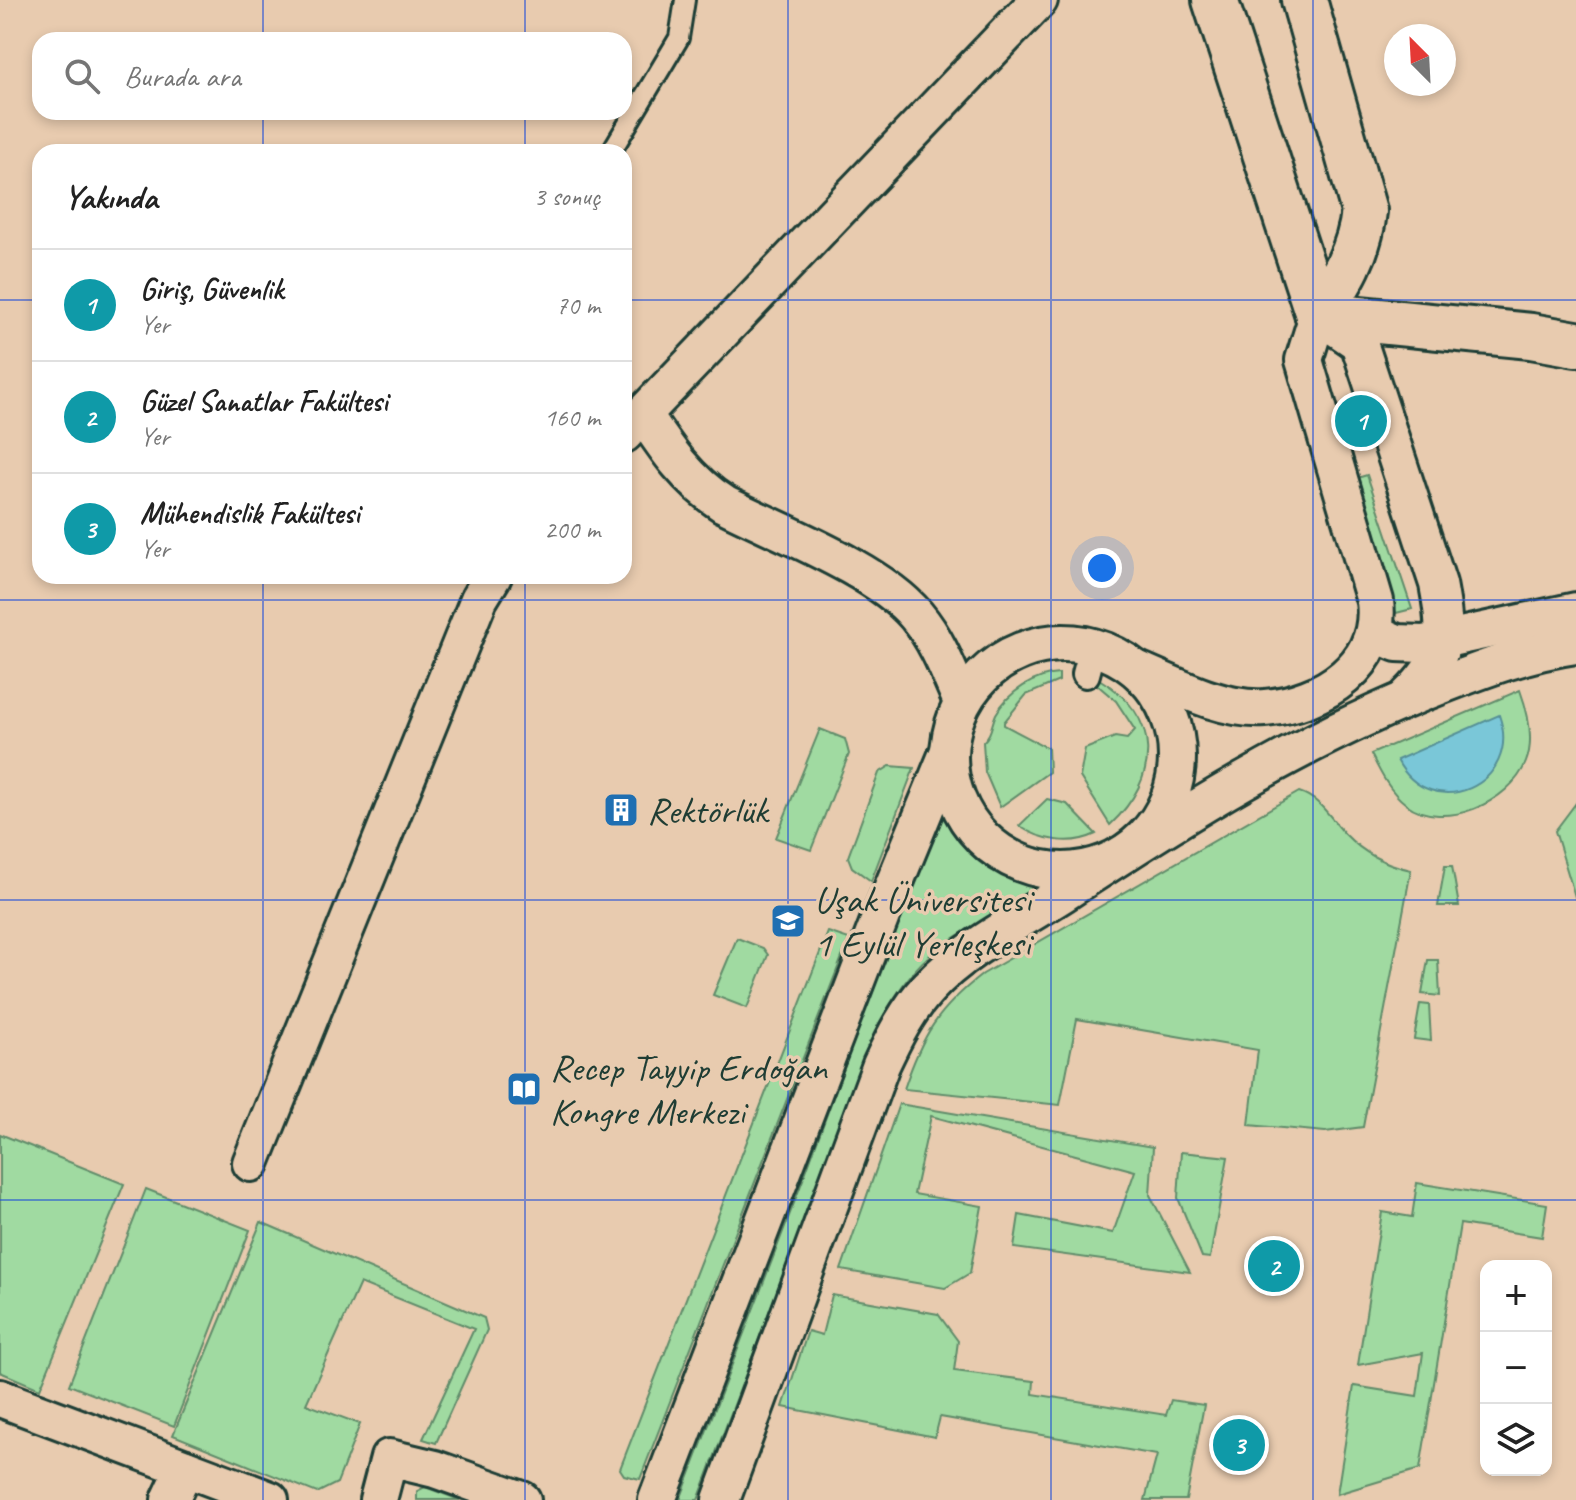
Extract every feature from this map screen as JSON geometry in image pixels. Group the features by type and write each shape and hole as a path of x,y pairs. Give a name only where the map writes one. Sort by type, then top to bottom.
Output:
{"street":[{"path":"962,702 937,645 900,600 872,579 702,490 668,452 634,425 1039,0"},
{"path":"1215,0 1318,315 1359,343 1438,584 1444,640 1430,675 1407,697"},
{"path":"1304,0 1364,211 1357,248 1318,315 1304,360 1375,601 1374,633 1381,661 1392,683 1407,697"},
{"path":"1318,315 1531,336 1576,344"},
{"path":"251,1163 479,599 488,584"},
{"path":"1374,633 1397,643 1423,644 1576,611"},
{"path":"657,1500 935,779 948,753 962,702 984,674 1011,655 1043,644 1076,643 1090,661 1108,652 1136,669 1223,702 1264,708 1310,696 1345,678 1365,658 1374,633"},
{"path":"721,1500 881,1065 902,1021 930,986 972,952 1124,853 1308,743 1407,697 1493,665 1576,645"},
{"path":"948,753 953,788 967,820 1001,852 1022,863 1056,871 1092,868 1124,853 1152,829 1170,797 1178,761 1172,724 1158,693 1136,669"},
{"path":"0,1398 177,1484 270,1500"},
{"path":"378,1500 389,1458 435,1469 522,1500"}],"lane":[{"path":"632,117 679,38 685,0"},
{"path":"616,144 630,120"}],"green space":[{"path":"1367,475 1412,609 1396,613 1354,479"},
{"path":"1059,674 1059,681 1026,695 1004,722 1004,725 1048,748 1049,772 1000,807 985,772 983,742 1001,706 1015,692 1032,681"},
{"path":"1099,679 1120,694 1135,711 1144,730 1147,749 1138,788 1127,807 1110,825 1080,777 1085,749 1115,737 1127,739 1135,730 1116,701 1095,683"},
{"path":"1520,690 1528,716 1529,753 1518,777 1506,790 1474,809 1438,815 1421,812 1406,804 1390,787 1371,754"},
{"path":"820,729 845,739 849,754 811,850 776,838"},
{"path":"890,766 914,768 871,881 852,867 848,857 879,773"},
{"path":"1299,792 1319,804 1345,834 1367,853 1411,870 1363,1127 1325,1132 1249,1125 1258,1050 1077,1019 1060,1105 904,1089 933,1024 954,999 983,974"},
{"path":"1047,799 1067,804 1096,834 1077,840 1057,840 1019,826"},
{"path":"941,802 949,805 964,834 985,856 1012,873 1042,886 930,955 905,983 884,1014 698,1500 680,1500 804,1177"},
{"path":"1576,803 1576,900 1555,831"},
{"path":"1445,866 1452,866 1459,906 1438,906"},
{"path":"828,932 849,939 640,1479 624,1475 620,1469"},
{"path":"737,938 763,948 768,955 747,1008 713,995"},
{"path":"1428,960 1438,960 1440,996 1422,994"},
{"path":"1420,1004 1429,1005 1431,1041 1414,1039"},
{"path":"899,1104 1153,1147 1150,1195 1190,1272 1014,1248 1019,1215 1113,1233 1135,1171 931,1116 914,1194 982,1206 970,1273 945,1288 841,1270"},
{"path":"0,1134 124,1184 40,1389 0,1372"},
{"path":"1181,1152 1228,1157 1210,1258 1202,1257 1178,1198"},
{"path":"1417,1183 1547,1204 1542,1237 1460,1224 1420,1469 1337,1494 1354,1386 1417,1396 1423,1353 1358,1365 1382,1212 1412,1217"},
{"path":"146,1189 250,1230 174,1426 69,1385"},
{"path":"261,1222 484,1318 487,1330 436,1443 423,1439 474,1329 360,1283 306,1404 360,1424 337,1483 317,1493 173,1435"},
{"path":"832,1295 938,1314 958,1341 954,1371 1034,1381 1033,1394 1166,1415 1171,1400 1204,1405 1186,1500 1145,1500 1157,1455 940,1417 935,1437 783,1407 808,1331 822,1335"},
{"path":"425,1487 460,1500 417,1500 417,1491"}],"water":[{"path":"1499,715 1503,740 1498,761 1487,777 1470,788 1451,793 1431,790 1412,780 1397,760"}],"place":[{"name":"Giriş, Güvenlik","path":"1361,421"},
{"name":"Rektörlük","path":"621,810"},
{"name":"Uşak Üniversitesi 1 Eylül Yerleşkesi","path":"788,921"},
{"name":"Recep Tayyip Erdoğan Kongre Merkezi","path":"524,1089"},
{"name":"Güzel Sanatlar Fakültesi","path":"1274,1266"},
{"name":"Mühendislik Fakültesi","path":"1239,1445"}]}
